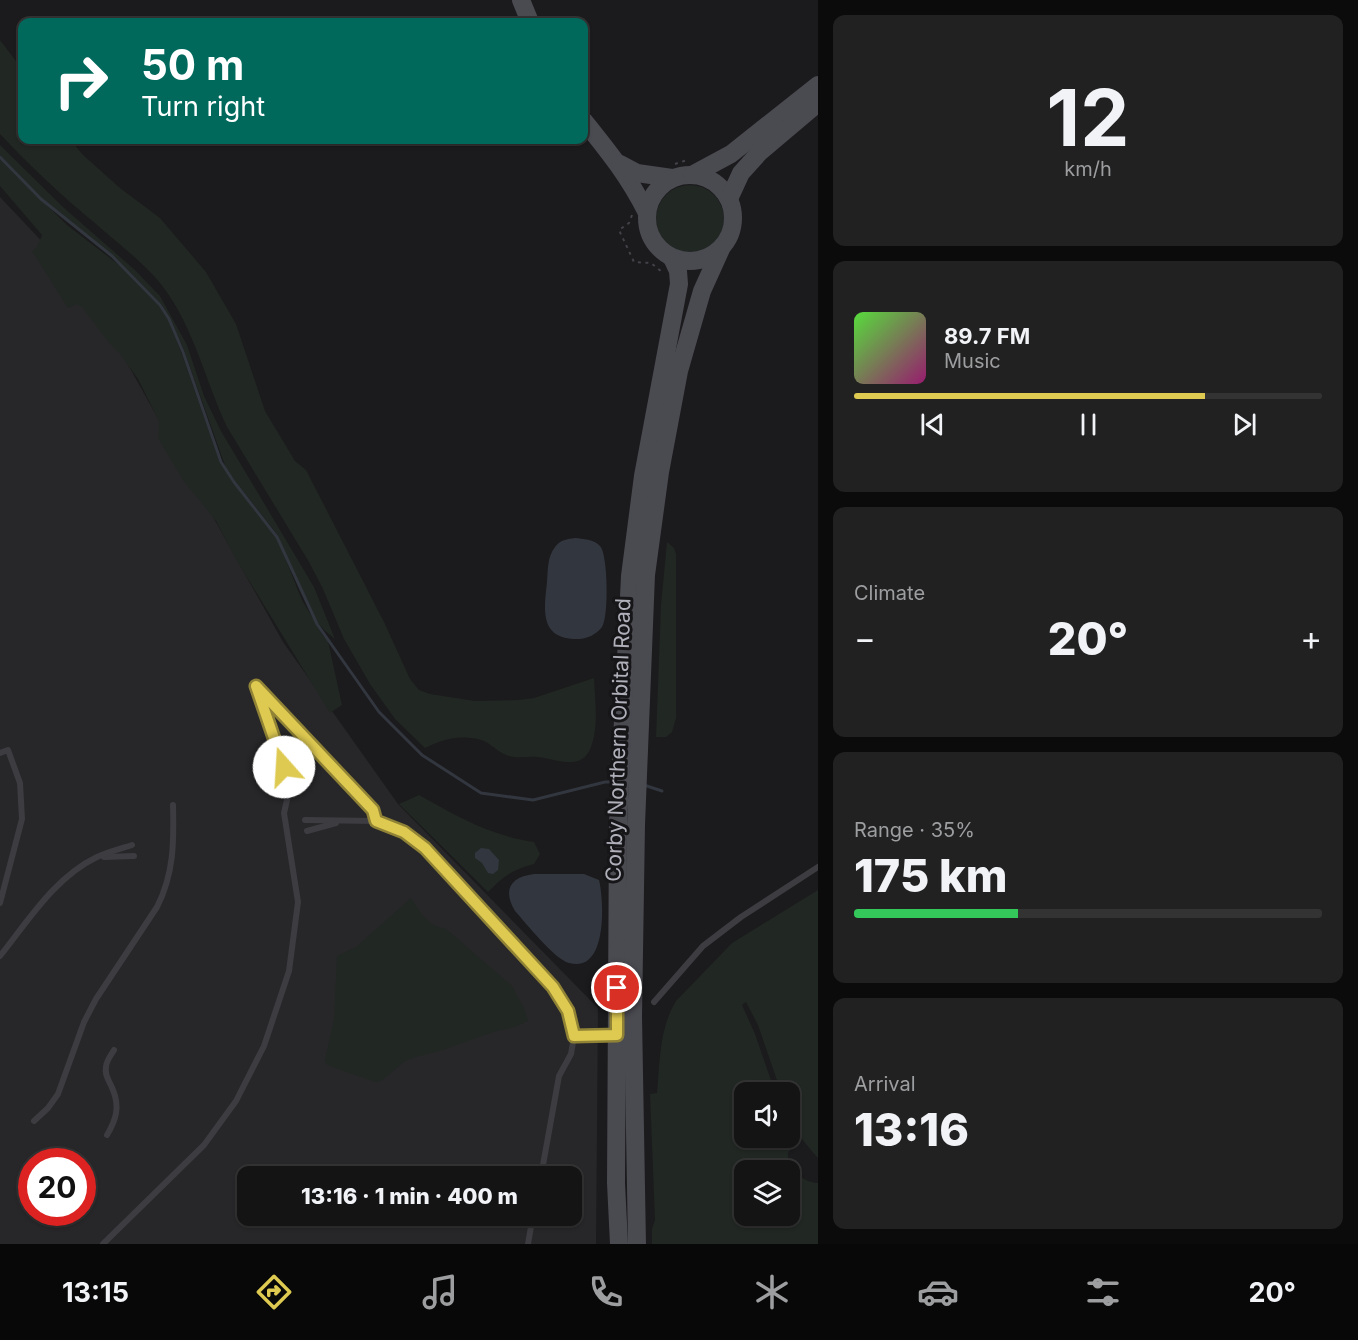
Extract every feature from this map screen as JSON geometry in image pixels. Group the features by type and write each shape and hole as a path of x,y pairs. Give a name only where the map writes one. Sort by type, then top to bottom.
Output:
{"street":[{"path":"521,0 528,18"},
{"path":"618,163 637,173 670,172 731,154 818,85"},
{"path":"692,167 720,187 729,199 741,173 759,153 818,103"},
{"path":"588,127 618,163 647,213"},
{"path":"670,172 656,191 647,213 647,225 657,247 672,258 685,261 698,261 721,249"},
{"name":"Corby Northern Orbital Road","path":"619,1244 616,1183 617,1035 631,747 646,574 660,472 678,371 702,291 732,226 733,212 729,199"},
{"name":"Corby Northern Orbital Road","path":"631,747 630,576 643,476 679,284 678,271 672,258"},
{"name":"Corby Northern Orbital Road","path":"627,825 637,1244"}],"lane":[{"path":"103,1244 204,1145 236,1101 264,1046 289,971 298,902 284,813 290,787 256,686 373,810 376,821"},
{"path":"0,753 8,750 20,783 22,819 0,903"},
{"path":"34,1121 48,1108 58,1094 84,1022 96,999 157,907 165,891 173,858 173,805"},
{"path":"305,820 376,821 404,832 433,856 553,987 568,1011 574,1036 571,1054 560,1076 543,1166"},
{"path":"308,831 345,821"},
{"path":"0,956 58,884 72,872 97,857 132,845"},
{"path":"97,857 134,856"},
{"path":"654,1002 703,946 741,917 818,867"},
{"path":"574,1036 617,1035"},
{"path":"106,1135 114,1124 117,1113 116,1101 106,1074 106,1066 114,1050"},
{"path":"528,1244 531,1226"}],"path":[{"path":"670,172 692,167"},
{"path":"637,194 630,200 632,216 629,223 619,230 634,262 651,263 665,275"}],"shaded area":[{"path":"0,40 18,64 18,144 74,144 120,188 160,218 206,272 236,324 265,411 295,461 306,470 384,622 410,679 419,690 430,694 475,701 518,700 534,698 594,678 595,730 587,755 575,762 510,756 501,753 482,740 470,738 447,740 425,748 395,719 370,684 344,639 309,562 227,427 191,337 174,303 149,270 59,192 0,134"},
{"path":"0,145 63,207 135,270 160,296 187,345 204,396 221,431 314,587 335,639 317,622 277,534 227,471 182,345 162,305 112,255 43,200 0,155"},
{"path":"0,159 67,225 127,271 168,319 220,463 277,538 302,600 328,641 342,705 330,713 237,561 216,521 183,480 158,438 159,421 138,379 82,307 77,304 68,308 32,251 37,247 42,235 0,186"},
{"path":"697,185 709,191 718,200 724,212 722,232 714,243 697,253 683,253 666,243 658,232 656,212 666,195 677,187"},
{"path":"0,197 84,286 283,642 398,804 598,1008 596,1244 0,1244"},
{"path":"575,538 592,541 600,546 605,561 607,586 606,611 602,627 592,636 579,639 566,638 557,634 551,629 545,613 551,555 559,543"},
{"path":"667,542 674,548 676,554 676,718 672,732 666,737 656,737 661,605"},
{"path":"419,795 488,830 534,842 540,854 534,864 509,874 488,892 399,804"},
{"path":"481,848 489,849 499,860 498,870 493,874 488,873 482,863 475,858 475,853"},
{"path":"534,874 584,874 599,880 602,903 600,933 597,947 591,957 582,963 569,963 556,955 515,911 509,896 511,885 520,878"},
{"path":"818,890 818,1158 800,1134 800,1082 778,1082 758,1025 746,1002 742,1005 772,1082 734,1082 734,1148 791,1148 788,1153 789,1160 734,1160 734,1226 800,1226 800,1176 818,1183 818,1244 652,1244 652,1229 655,1220 650,1094 657,1093 663,1034 676,1001 732,943"},
{"path":"411,898 429,922 445,928 512,986 528,1021 405,1061 381,1081 375,1082 327,1065 325,1060 334,1019 337,956 356,947"}],"waterway":[{"path":"0,157 41,199 112,256 160,305 169,319 183,352 221,462 277,537 317,624 379,712 422,755 481,793 533,800 605,782 614,782"},
{"path":"644,785 662,791"}],"route":[{"path":"284,767 256,686 373,810 376,821 404,832 425,848 553,987 568,1011 574,1036 617,1035 617,988"}]}
